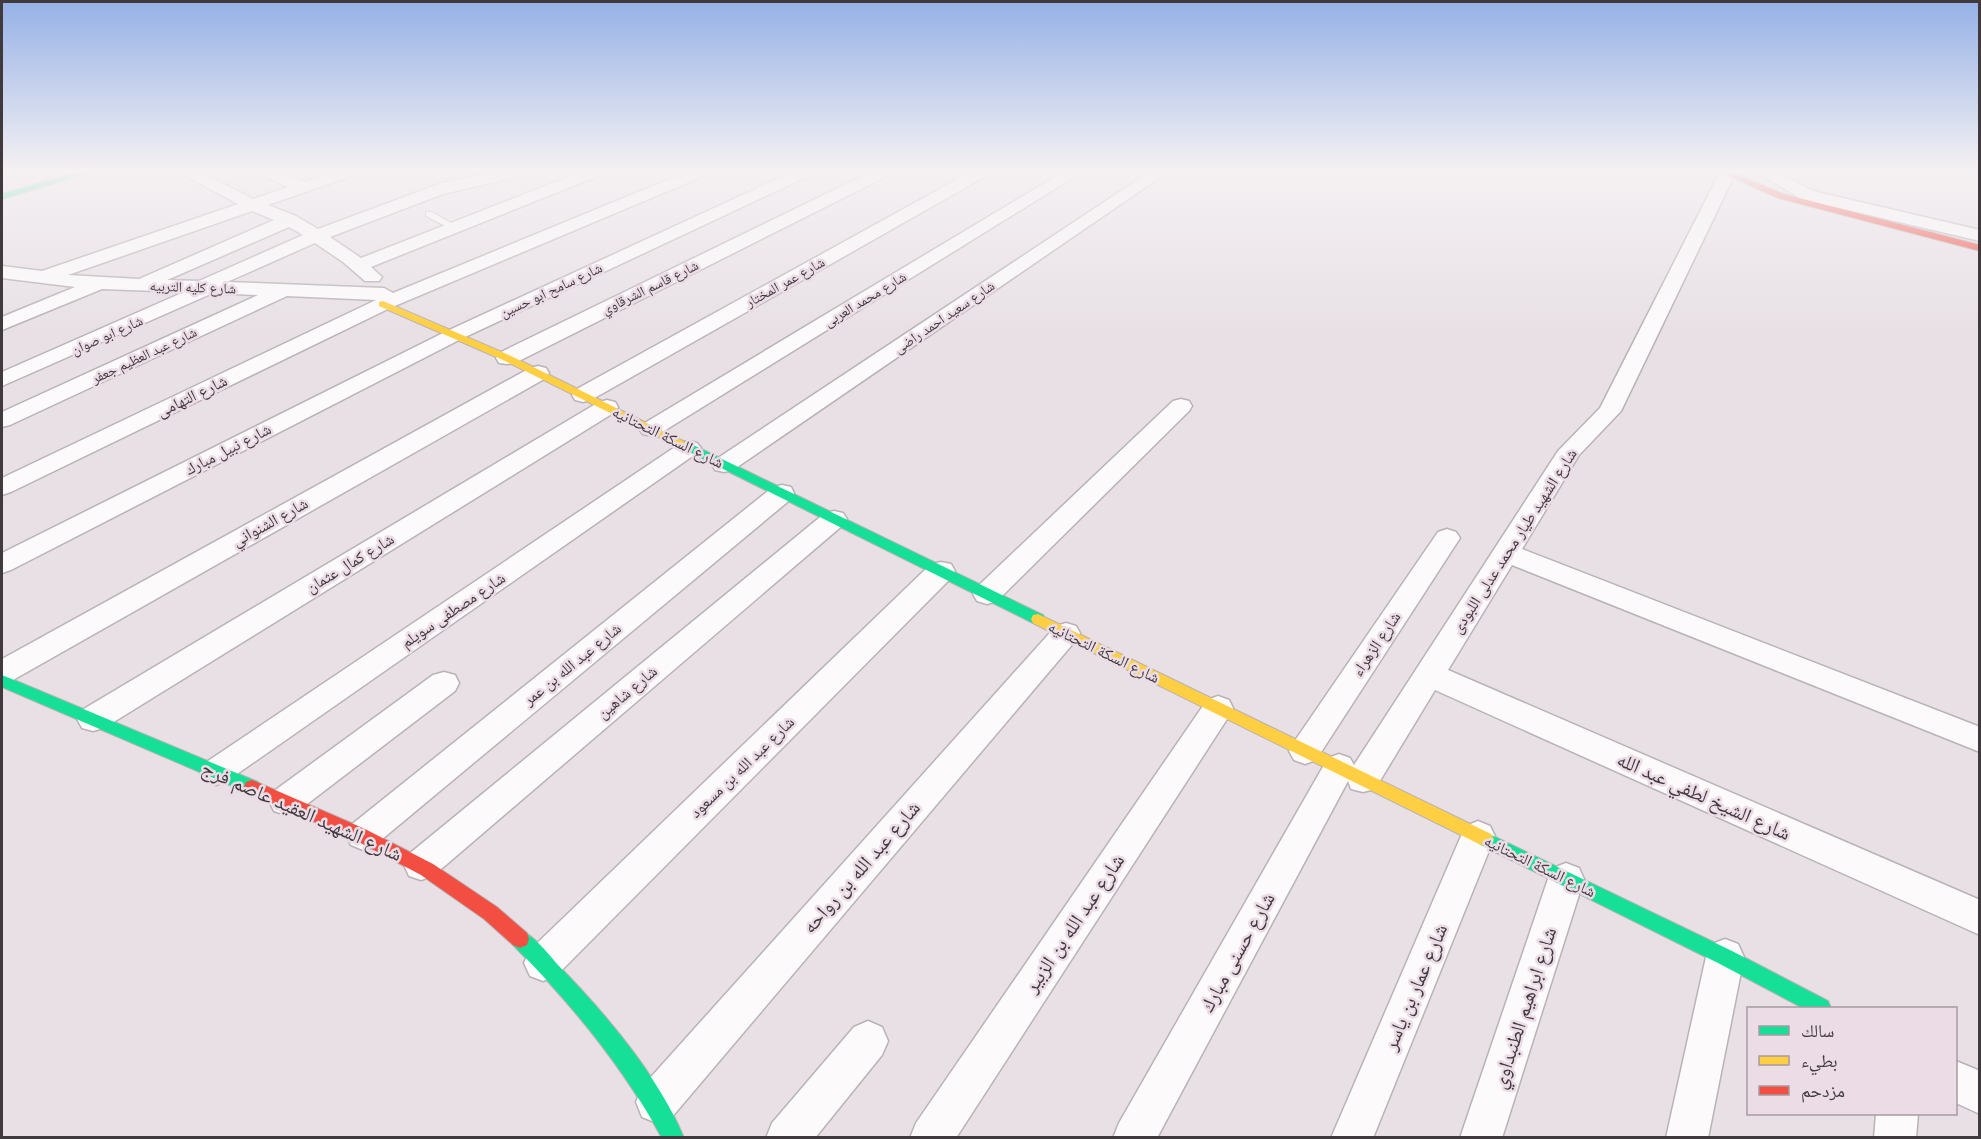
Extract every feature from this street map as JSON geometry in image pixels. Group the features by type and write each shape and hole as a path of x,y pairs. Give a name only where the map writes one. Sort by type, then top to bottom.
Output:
{"street":[{"path":"39,278 202,222"},
{"path":"141,285 285,222"},
{"path":"294,222 359,265 386,300"},
{"path":"2,363 353,222"},
{"path":"359,265 466,222"},
{"name":"شارع التهامى","path":"2,487 386,300 577,222"},
{"name":"شارع سامح ابو حسين","path":"454,335 697,222"},
{"name":"شارع قاسم الشرقاوي","path":"507,358 782,222"},
{"name":"شارع عمر المختار","path":"583,395 892,222"},
{"name":"شارع محمد العربى","path":"651,429 992,222"},
{"name":"شارع سعيد احمد راضى","path":"724,465 1085,222"},
{"name":"شارع الشهيد طيار محمد عدلى اللبودى","path":"1351,773 1429,674 1575,445 1610,411 1698,222"},
{"path":"1881,222 1980,248"},
{"path":"1921,222 1980,236"},
{"name":"شارع كليه التربيه","path":"2,272 102,284 286,290 386,300"},
{"path":"2,324 102,284"},
{"name":"شارع ابو صوان","path":"2,380 196,287"},
{"name":"شارع عبد العظيم جعفر","path":"2,420 286,290"},
{"name":"شارع السكة التحتانيه","path":"386,300 1725,957 1819,1007"},
{"name":"شارع نبيل مبارك","path":"2,564 454,335"},
{"name":"شارع الشنواني","path":"2,672 537,373"},
{"path":"987,594 1181,406"},
{"name":"شارع كمال عثمان","path":"93,719 607,407"},
{"name":"شارع مصطفى سويلم","path":"216,772 689,448"},
{"name":"شارع عبد الله بن عمر","path":"363,835 782,493"},
{"name":"شارع شاهين","path":"421,865 834,519"},
{"name":"شارع الزهراء","path":"1305,751 1447,538"},
{"path":"1507,553 1980,740"},
{"name":"شارع عبد الله بن مسعود","path":"543,963 941,572"},
{"name":"شارع عبد الله بن رواحه","path":"657,1102 1066,633"},
{"name":"شارع الشيخ لطفي عبد الله","path":"1429,674 1980,918"},
{"name":"شارع الشهيد العقيد عاصم فرج","path":"2,681 389,846 451,883 489,912 543,963 605,1029 657,1102 673,1137"},
{"path":"286,801 444,684"},
{"name":"شارع عبد الله بن الزبير","path":"931,1137 1218,708"},
{"name":"شارع حسنى مبارك","path":"1134,1137 1351,773"},
{"name":"شارع عمار بن ياسر","path":"1352,1137 1478,836"},
{"name":"شارع ابراهيم الطنبداوي","path":"1481,1137 1566,879"},
{"path":"1687,1137 1725,957"},
{"path":"787,1137 868,1041"},
{"path":"1957,1082 1980,1094"},
{"path":"1895,1137 1897,1115"}],"lane":[{"path":"445,222 454,227"}],"traffic: fast":[{"path":"685,445 1038,619"},
{"path":"2,681 252,787"},
{"path":"1485,839 1725,957 1819,1007"},
{"path":"520,939 565,985 605,1032 642,1083 674,1138"}],"traffic: slow":[{"path":"383,304 507,358 685,445"},
{"path":"1038,619 1485,839"}],"traffic: jam":[{"path":"1881,222 1980,248"},
{"path":"252,787 359,834 427,869 490,913 520,939"}]}
